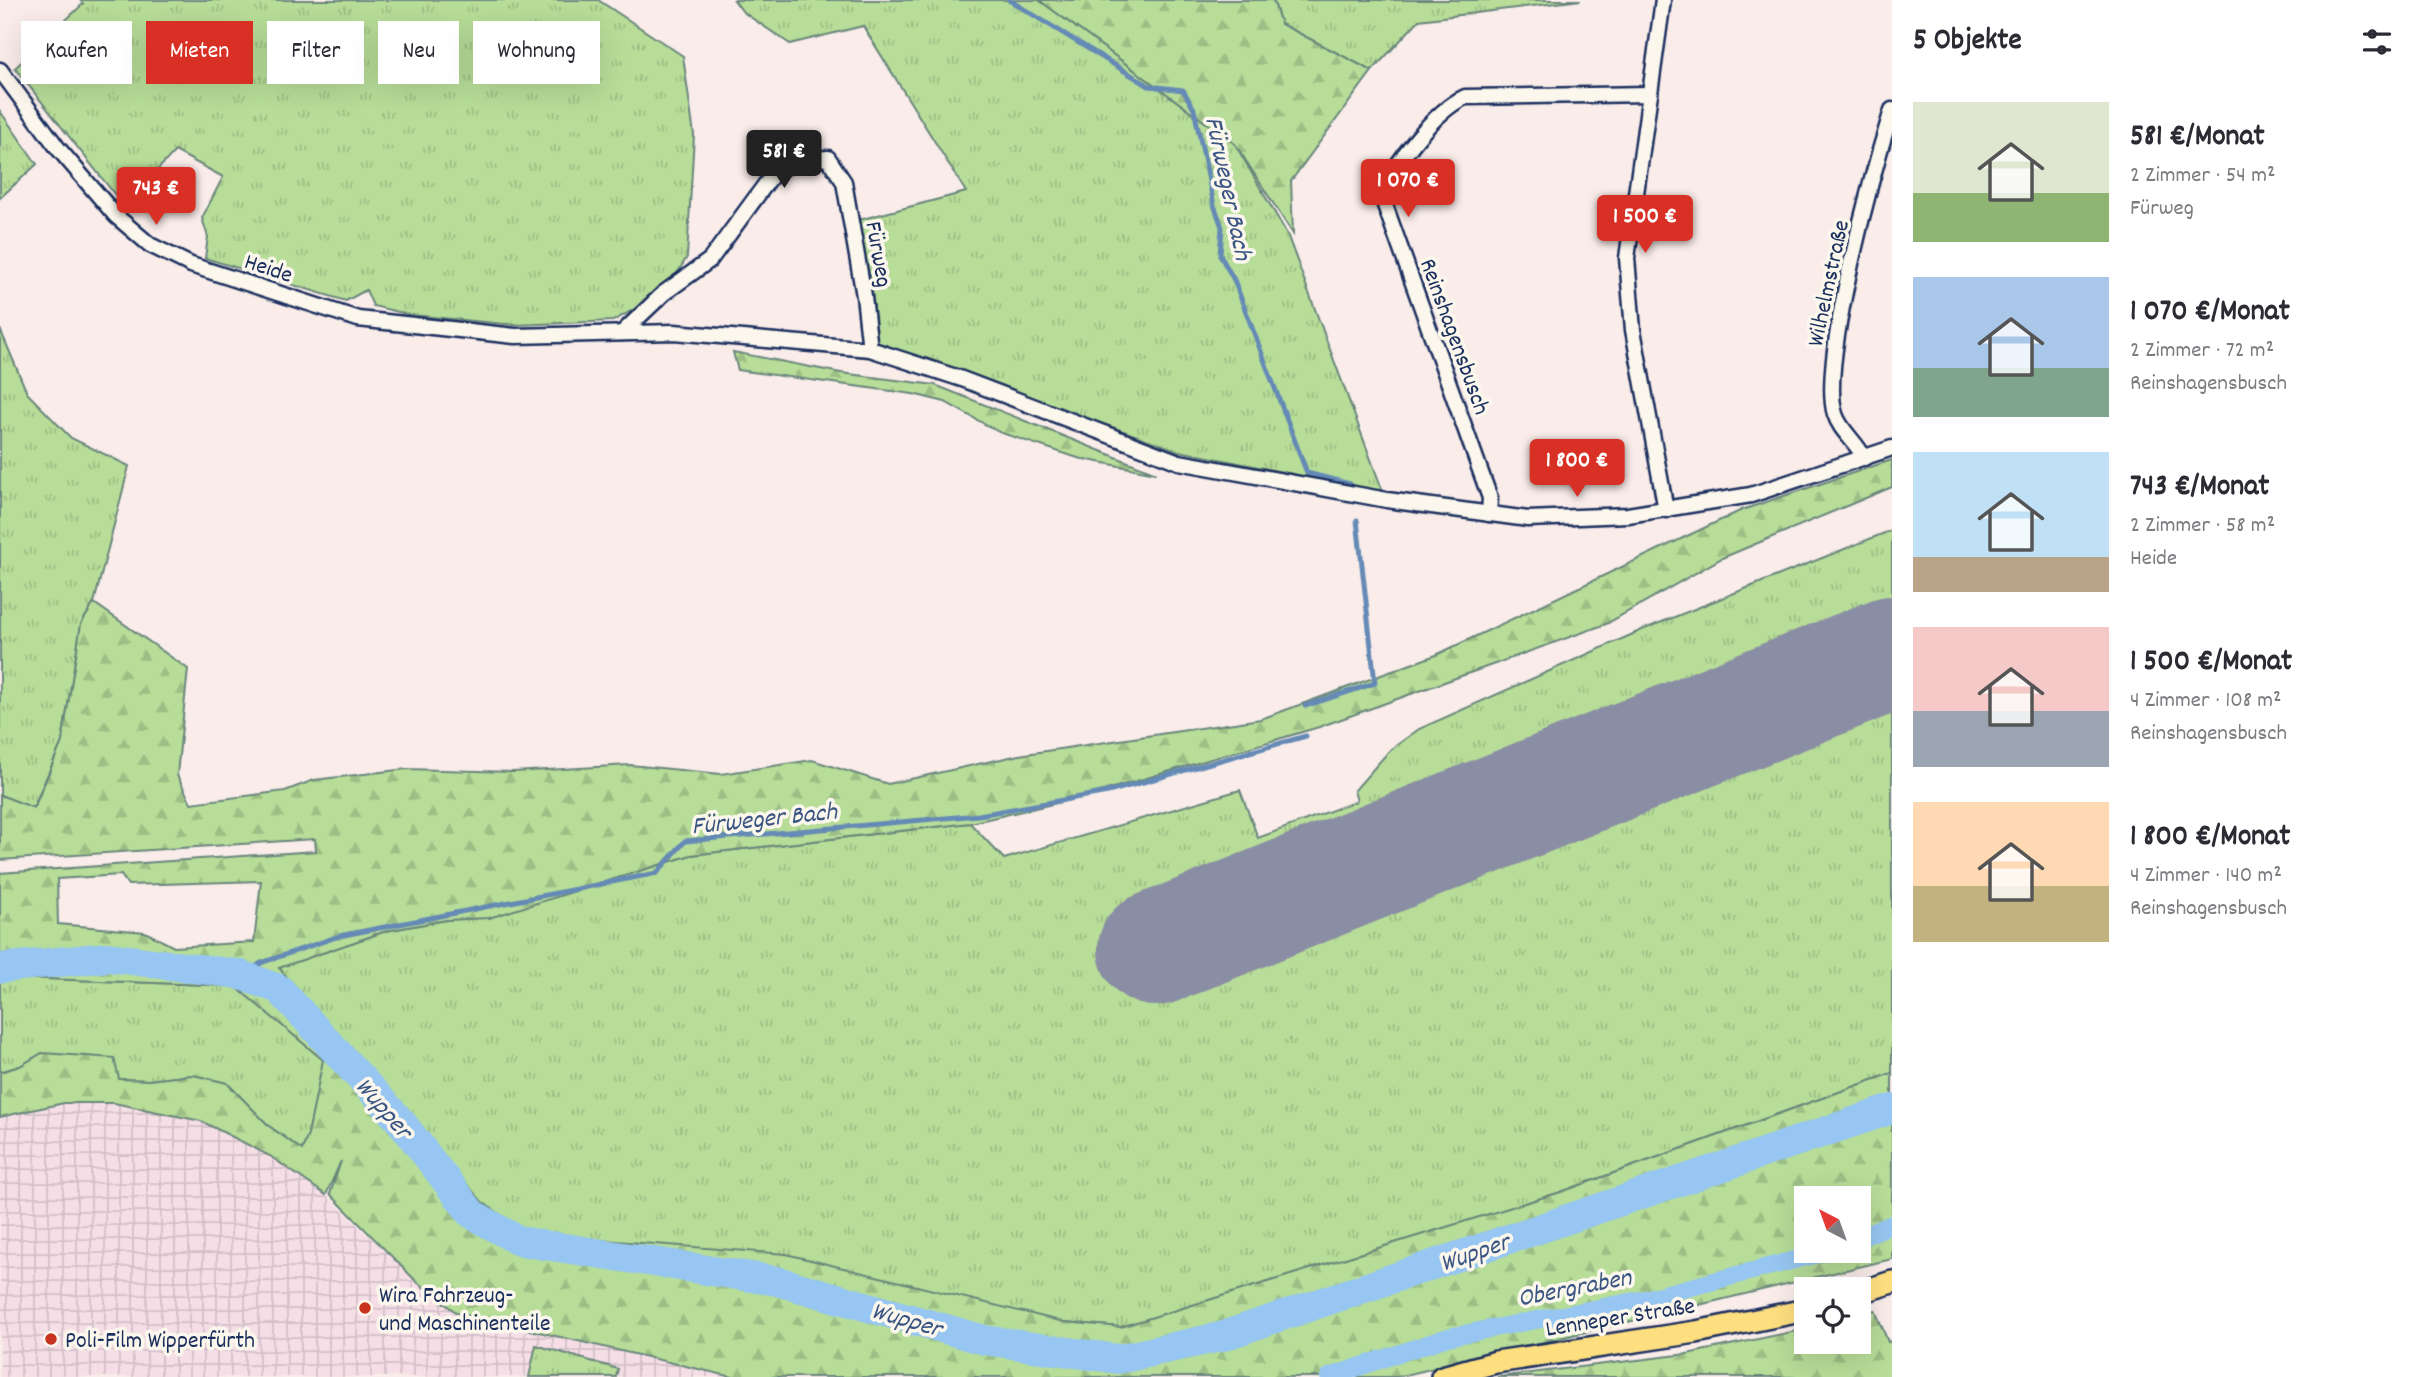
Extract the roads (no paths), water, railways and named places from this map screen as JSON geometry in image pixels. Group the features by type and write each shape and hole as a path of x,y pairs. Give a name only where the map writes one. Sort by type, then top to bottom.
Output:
{"main road":[{"path":"1871,1289 1892,1282"},
{"name":"Lenneper Straße","path":"1442,1377 1496,1362 1696,1332 1794,1312"}],"street":[{"path":"1663,0 1627,258 1633,330 1665,510"},
{"name":"Heide","path":"0,70 57,147 116,216 150,245 191,265 358,319 515,335 674,332 870,349 962,379 1179,462 1387,500 1528,519 1665,510 1751,495 1892,448"},
{"name":"Reinshagensbusch","path":"1489,514 1490,498 1381,194 1392,171 1449,105 1465,97 1650,94"},
{"name":"Wilhelmstraße","path":"1864,458 1835,416 1831,393 1837,337 1885,158 1892,110"},
{"name":"Fürweg","path":"622,333 664,293 710,260 776,170 803,160 828,158 844,182 864,296 870,349"}],"waterway":[{"name":"Fürweger Bach","path":"1009,0 1149,86 1183,90 1194,109 1214,205 1222,227 1220,255 1234,280 1307,473 1350,484 1354,488"},
{"name":"Fürweger Bach","path":"1305,706 1375,683 1357,520"},
{"name":"Fürweger Bach","path":"244,976 261,963 339,936 657,873 685,841 979,815 1108,792 1306,736"},
{"name":"Wupper","path":"0,968 108,957 238,974 279,989 401,1122 472,1214 519,1241 777,1281 984,1340 1118,1359 1220,1337 1892,1109"},
{"name":"Obergraben","path":"1871,1233 1892,1224"},
{"name":"Obergraben","path":"1329,1377 1448,1337 1645,1299 1794,1260"}],"place":[{"name":"Wira Fahrzeug- und Maschinenteile","path":"365,1308"},
{"name":"Poli-Film Wipperfürth","path":"51,1339"}]}
